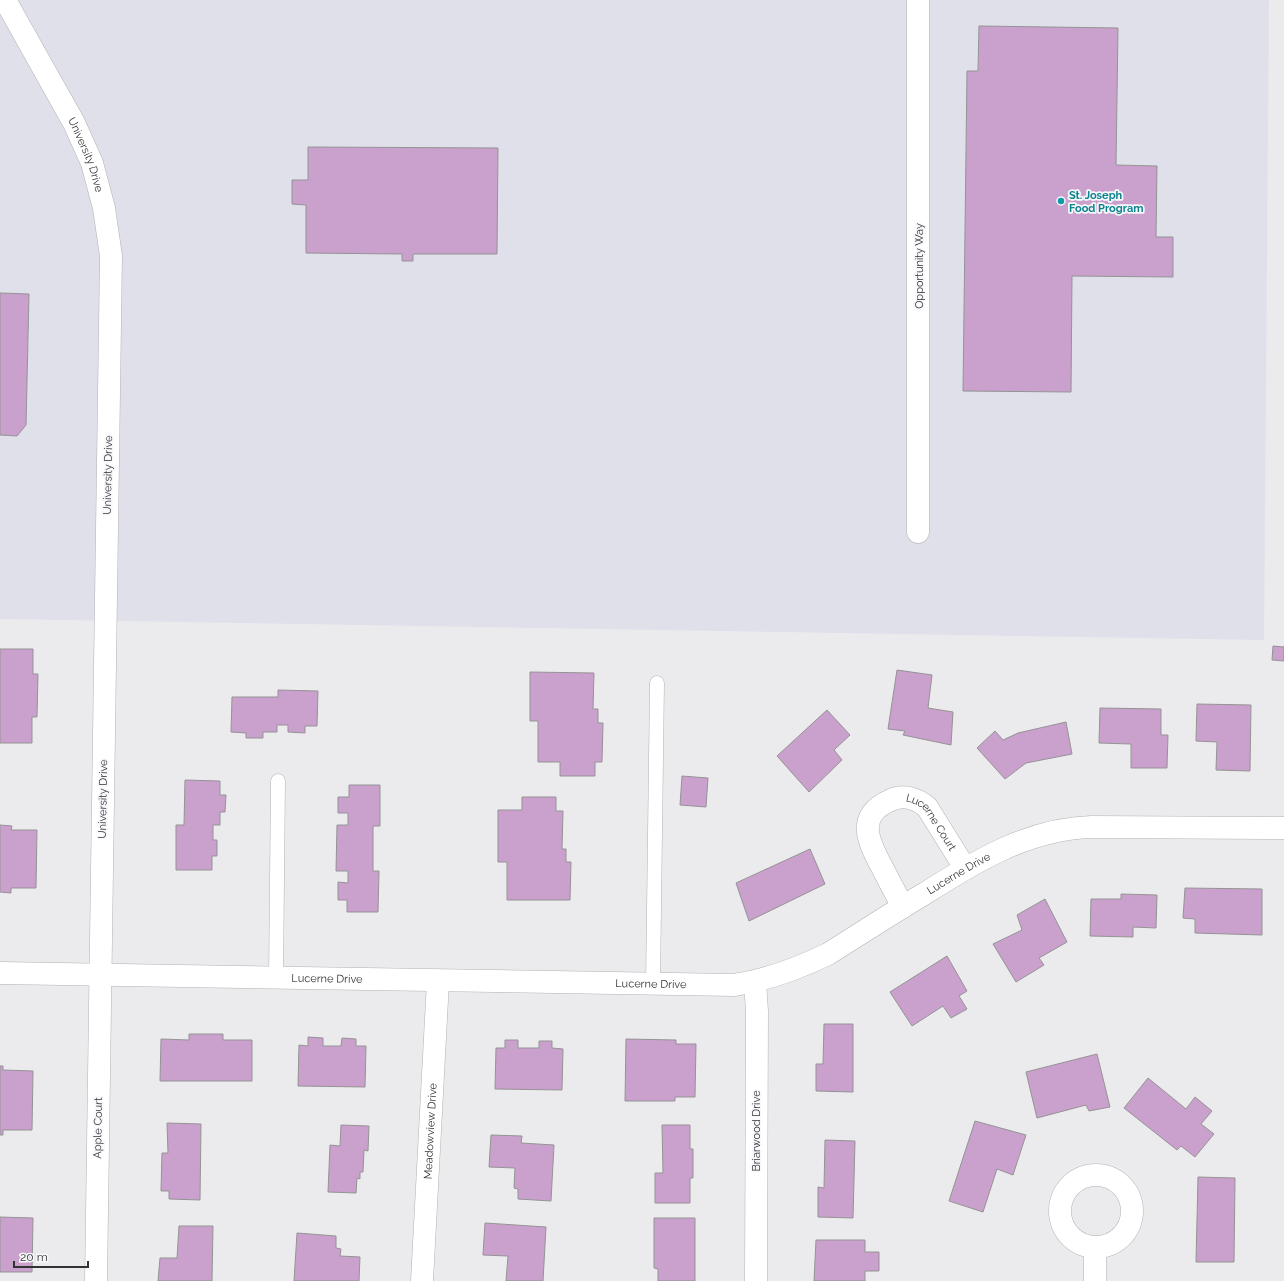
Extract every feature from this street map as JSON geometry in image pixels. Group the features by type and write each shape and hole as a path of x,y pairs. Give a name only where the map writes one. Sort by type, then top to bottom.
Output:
{"street":[{"name":"University Drive","path":"4,0 74,124 92,163 104,208 110,256 100,975"},
{"name":"Opportunity Way","path":"918,0 918,532"},
{"name":"Lucerne Court","path":"903,907 868,842 867,828 869,819 879,807 892,799 908,797 919,801 927,808 965,868"},
{"name":"Lucerne Drive","path":"0,973 276,979 734,985 780,976 828,954 965,868 1018,842 1047,832 1067,828 1274,828"},
{"name":"Apple Court","path":"96,1281 100,975"},
{"name":"Meadowview Drive","path":"422,1281 438,981"},
{"name":"Briarwood Drive","path":"755,982 756,1281"},
{"path":"1094,1281 1095,1248"}],"lane":[{"path":"653,984 657,683"},
{"path":"276,979 278,781"}],"shaded area":[{"path":"0,0 1269,0 1264,640 0,619"}],"building":[{"name":"St. Joseph Food Program","path":"979,26 1118,28 1116,165 1157,166 1156,237 1173,237 1173,277 1072,276 1071,392 963,391 967,71 978,71"},
{"path":"308,147 498,148 497,254 413,254 413,261 402,261 402,254 306,253 306,205 292,204 292,180 308,180"},
{"path":"0,293 29,294 26,425 17,436 0,435"},
{"path":"1273,646 1284,647 1284,661 1272,660"},
{"path":"0,649 33,649 33,674 38,674 37,717 32,717 32,743 0,743"},
{"path":"897,670 932,675 928,708 953,712 951,745 903,735 905,731 888,729"},
{"path":"530,672 594,673 593,709 598,709 598,723 603,723 602,762 595,762 595,776 560,776 560,762 538,762 538,721 530,721"},
{"path":"278,690 318,691 317,726 305,726 305,733 288,732 288,725 277,725 277,732 263,732 263,738 246,738 246,733 231,732 232,697 278,697"},
{"path":"1197,704 1251,705 1250,771 1216,770 1217,742 1196,741"},
{"path":"1100,708 1161,709 1161,735 1168,735 1167,768 1131,768 1131,744 1099,743"},
{"path":"827,710 850,735 834,750 842,760 809,792 777,756"},
{"path":"1066,722 1072,754 1026,763 1005,779 977,748 995,731 1003,740 1018,733"},
{"path":"682,776 708,778 706,807 680,805"},
{"path":"185,780 220,781 220,795 226,795 225,812 220,812 220,825 213,825 213,840 217,840 217,856 212,856 212,870 176,870 176,825 184,825"},
{"path":"349,785 380,785 380,826 373,826 373,871 379,871 378,912 347,912 347,900 338,900 338,882 348,883 348,871 336,871 337,825 348,825 348,813 338,813 338,797 349,797"},
{"path":"522,797 556,797 556,811 563,811 562,849 566,849 566,862 571,862 570,900 507,900 507,862 498,862 498,810 522,810"},
{"path":"0,825 12,826 11,830 37,830 36,888 11,888 11,893 0,892"},
{"path":"810,849 825,884 749,921 736,883"},
{"path":"1185,888 1262,889 1262,935 1195,933 1195,919 1183,918"},
{"path":"1121,894 1157,895 1156,928 1133,927 1133,937 1090,936 1091,899 1121,899"},
{"path":"1045,899 1067,942 1039,958 1044,965 1016,982 993,944 1022,930 1017,915"},
{"path":"947,956 967,991 959,996 967,1009 951,1018 943,1006 912,1026 890,992"},
{"path":"824,1024 853,1024 853,1092 816,1091 816,1064 823,1064"},
{"path":"189,1034 223,1034 223,1040 252,1040 252,1081 160,1081 161,1039 189,1040"},
{"path":"308,1037 323,1038 323,1046 341,1046 342,1038 356,1039 356,1046 366,1046 365,1087 298,1086 299,1045 308,1046"},
{"path":"626,1039 676,1040 676,1044 696,1044 695,1097 675,1097 675,1101 625,1101"},
{"path":"505,1040 518,1040 518,1048 539,1048 539,1041 552,1041 552,1048 563,1049 562,1090 495,1089 496,1048 505,1048"},
{"path":"1097,1054 1110,1107 1089,1111 1086,1105 1037,1118 1026,1072"},
{"path":"0,1066 3,1066 3,1070 33,1071 32,1130 3,1130 3,1135 0,1135"},
{"path":"1148,1078 1186,1109 1195,1097 1212,1111 1201,1124 1214,1134 1195,1157 1181,1146 1177,1150 1124,1108"},
{"path":"975,1121 1026,1135 1013,1175 997,1169 983,1212 949,1201"},
{"path":"167,1123 201,1124 200,1200 169,1199 169,1191 161,1191 162,1153 168,1153"},
{"path":"341,1125 369,1126 368,1151 364,1150 363,1172 360,1172 360,1179 357,1178 356,1193 328,1192 330,1145 340,1146"},
{"path":"662,1125 690,1125 690,1149 693,1149 693,1178 690,1178 690,1203 655,1203 655,1173 663,1173"},
{"path":"491,1135 522,1136 521,1143 554,1145 551,1201 518,1199 518,1189 514,1188 515,1168 489,1167"},
{"path":"825,1140 855,1141 853,1218 818,1217 818,1187 824,1188"},
{"path":"1198,1177 1235,1178 1234,1262 1196,1262"},
{"path":"0,1217 33,1218 32,1272 0,1272"},
{"path":"654,1218 695,1218 695,1281 658,1281 658,1269 654,1268"},
{"path":"485,1223 546,1227 543,1281 506,1281 508,1256 483,1255"},
{"path":"179,1226 213,1226 212,1281 158,1281 160,1258 177,1258"},
{"path":"297,1233 336,1236 336,1248 341,1249 340,1256 360,1257 359,1281 294,1281"},
{"path":"816,1240 865,1240 865,1252 879,1252 879,1271 865,1271 865,1281 814,1281"}],"place":[{"name":"St. Joseph Food Program","path":"1061,201"}]}
